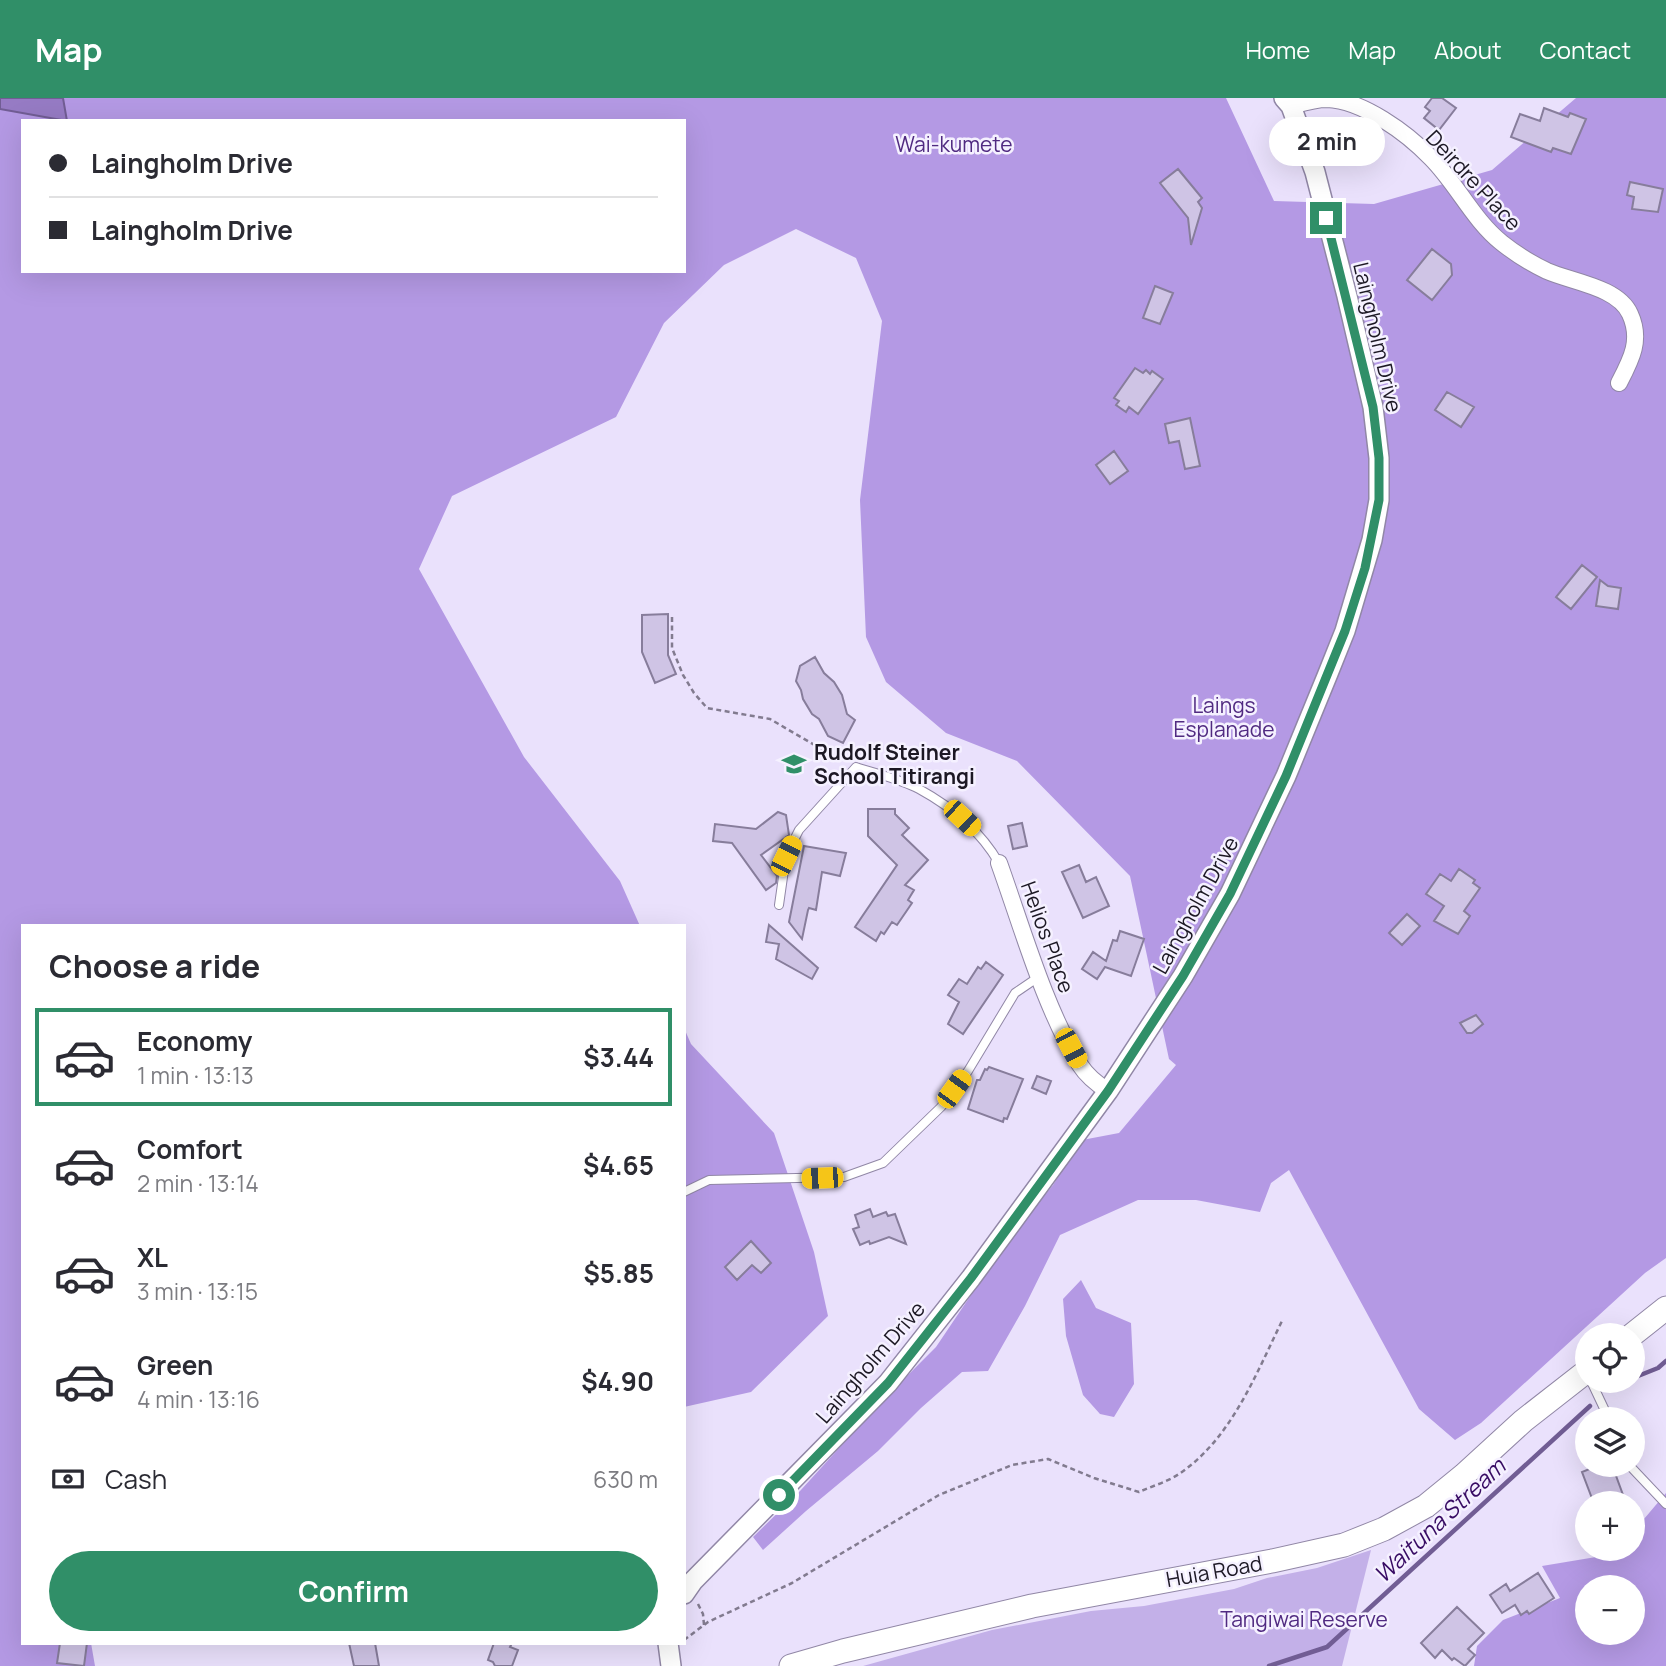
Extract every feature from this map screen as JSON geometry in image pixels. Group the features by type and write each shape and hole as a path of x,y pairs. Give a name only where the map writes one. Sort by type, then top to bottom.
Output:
{"main road":[{"path":"1645,1325 1666,1308"},
{"name":"Huia Road","path":"791,1666 1032,1606 1272,1561 1353,1541 1395,1524 1433,1502 1523,1421 1575,1383"}],"street":[{"name":"Deirdre Place","path":"1288,102 1341,100 1359,106 1385,121 1431,158 1501,243 1548,271 1621,300 1631,314 1635,352 1619,383"},
{"name":"Laingholm Drive","path":"686,1592 692,1581 888,1383 971,1278 1108,1091 1183,976 1230,894 1286,776 1327,677 1345,631 1372,540 1379,500 1379,458 1373,407 1315,173 1288,102"},
{"name":"Helios Place","path":"999,863 1061,1030 1081,1067 1108,1091"},
{"path":"668,1645 671,1666"}],"lane":[{"path":"779,905 786,856 799,830 856,767 919,789 962,818 986,842 999,863"},
{"path":"686,1191 709,1180 844,1177 883,1163 941,1107 968,1071 1015,993 1040,976"},
{"path":"1640,1477 1666,1504"}],"path":[{"path":"672,617 672,648 683,675 707,708 770,719 835,757"},
{"path":"686,1639 704,1626 792,1583 939,1495 1012,1465 1048,1459 1094,1478 1139,1492 1177,1475 1204,1454 1231,1419 1282,1321"},
{"path":"686,1595 699,1605 704,1626"}],"green space":[{"path":"63,98 1226,98 1274,201 1374,204 1492,170 1576,98 1666,98 1666,1258 1645,1273 1590,1323 1575,1323 1575,1337 1481,1423 1455,1440 1419,1409 1289,1170 1271,1183 1260,1212 1196,1200 1138,1200 1060,1235 1025,1306 988,1371 962,1372 878,1451 763,1550 753,1537 936,1347 1006,1243 1053,1185 1082,1140 1119,1133 1176,1065 1169,1059 1130,876 1017,761 946,733 886,682 866,637 860,500 882,321 856,258 796,229 724,265 664,323 616,417 452,496 419,569 524,757 620,881 639,924 21,924 21,1645 91,1645 95,1666 0,1666 0,109 61,119 21,119 21,273 686,273 686,119 67,119"},
{"path":"686,1033 691,1044 774,1133 814,1252 828,1316 751,1392 686,1407"},
{"path":"1081,1280 1096,1308 1131,1323 1134,1384 1114,1417 1100,1414 1083,1395 1066,1336 1063,1299"},
{"path":"1666,1493 1666,1666 1474,1666 1477,1646 1503,1620 1560,1598 1542,1566 1575,1560 1645,1561 1645,1518"},
{"name":"Tangiwai Reserve","path":"1371,1550 1342,1666 863,1666 992,1630 1091,1611 1144,1606 1234,1589 1267,1578 1317,1568"}],"shaded area":[{"path":"0,98 63,98 67,119 56,119 0,109"}],"building":[{"path":"1432,98 1442,98 1456,108 1439,130 1424,118 1430,111 1425,107"},
{"path":"1544,108 1568,117 1570,113 1586,119 1571,154 1553,148 1551,152 1511,137 1520,114 1540,121"},
{"path":"1178,169 1202,198 1198,202 1202,208 1191,245 1188,218 1160,183"},
{"path":"1630,182 1663,189 1658,212 1632,209 1634,197 1627,195"},
{"path":"1432,249 1451,264 1452,275 1432,300 1407,280"},
{"path":"1155,286 1173,293 1160,324 1143,318"},
{"path":"1135,368 1143,373 1146,370 1150,374 1152,371 1163,379 1138,414 1129,407 1126,412 1116,405 1119,401 1114,398"},
{"path":"1447,392 1474,407 1461,427 1435,410"},
{"path":"1190,418 1200,466 1185,469 1179,441 1169,443 1165,424"},
{"path":"1114,451 1128,471 1110,484 1096,465"},
{"path":"1582,565 1597,577 1571,609 1556,597"},
{"path":"1600,580 1608,586 1621,588 1618,609 1596,606"},
{"path":"668,614 668,655 676,674 655,683 642,652 642,615"},
{"path":"815,657 842,695 847,714 855,720 843,743 828,736 803,699 796,681 800,666"},
{"path":"868,809 895,809 895,814 909,828 902,835 928,860 905,885 914,890 908,900 912,903 897,925 892,922 876,941 855,927 897,865 868,836"},
{"path":"778,812 786,815 789,835 761,855 777,876 776,883 766,890 732,843 713,841 715,824 756,829"},
{"path":"1022,823 1027,846 1013,849 1008,826"},
{"path":"804,846 846,853 840,876 822,872 816,910 808,910 802,939 789,922"},
{"path":"1079,865 1086,882 1096,877 1109,906 1083,918 1062,872"},
{"path":"1459,869 1475,880 1473,883 1480,888 1464,911 1470,916 1458,934 1434,921 1444,906 1426,894 1440,874 1451,881"},
{"path":"1407,914 1420,926 1402,945 1389,933"},
{"path":"769,925 818,968 812,979 776,959 779,944 766,942"},
{"path":"1120,931 1144,939 1131,976 1105,967 1097,979 1082,969 1093,952 1106,961 1113,940 1117,941"},
{"path":"986,962 1003,975 963,1034 948,1024 959,1002 948,995 959,979 967,984 978,967 981,969"},
{"path":"1476,1015 1483,1024 1472,1033 1467,1033 1460,1023"},
{"path":"989,1067 1023,1079 1007,1119 1004,1118 1003,1122 968,1109 977,1080 980,1080 985,1069"},
{"path":"1037,1076 1051,1081 1046,1094 1032,1088"},
{"path":"870,1209 873,1217 886,1212 888,1216 895,1214 906,1244 889,1237 860,1245 853,1229 859,1227 855,1215"},
{"path":"751,1241 771,1263 761,1273 752,1265 737,1280 725,1267"},
{"path":"1584,1477 1616,1477 1622,1491 1589,1491"},
{"path":"1538,1573 1554,1598 1529,1614 1527,1611 1521,1615 1515,1605 1502,1613 1490,1595 1506,1584 1510,1591"},
{"path":"1457,1607 1484,1633 1468,1649 1475,1655 1465,1666 1454,1658 1452,1660 1442,1650 1435,1658 1421,1643"},
{"path":"60,1645 87,1645 84,1666 57,1663"},
{"path":"349,1645 375,1645 379,1666 354,1666"},
{"path":"493,1645 511,1645 510,1647 518,1650 512,1666 495,1666 488,1660"}],"waterway":[{"name":"Waituna Stream","path":"1645,1373 1666,1361"},
{"name":"Waituna Stream","path":"1269,1666 1327,1647 1590,1406"}],"place":[{"name":"Rudolf Steiner School Titirangi","path":"794,764"}],"route":[{"path":"779,1495 888,1383 971,1278 1054,1161 1108,1091 1183,976 1230,894 1286,776 1345,631 1365,568 1379,500 1379,458 1373,407 1326,218"}],"park label":[{"name":"Wai-kumete","path":"954,144"},
{"name":"Laings Esplanade","path":"1224,717"}]}
